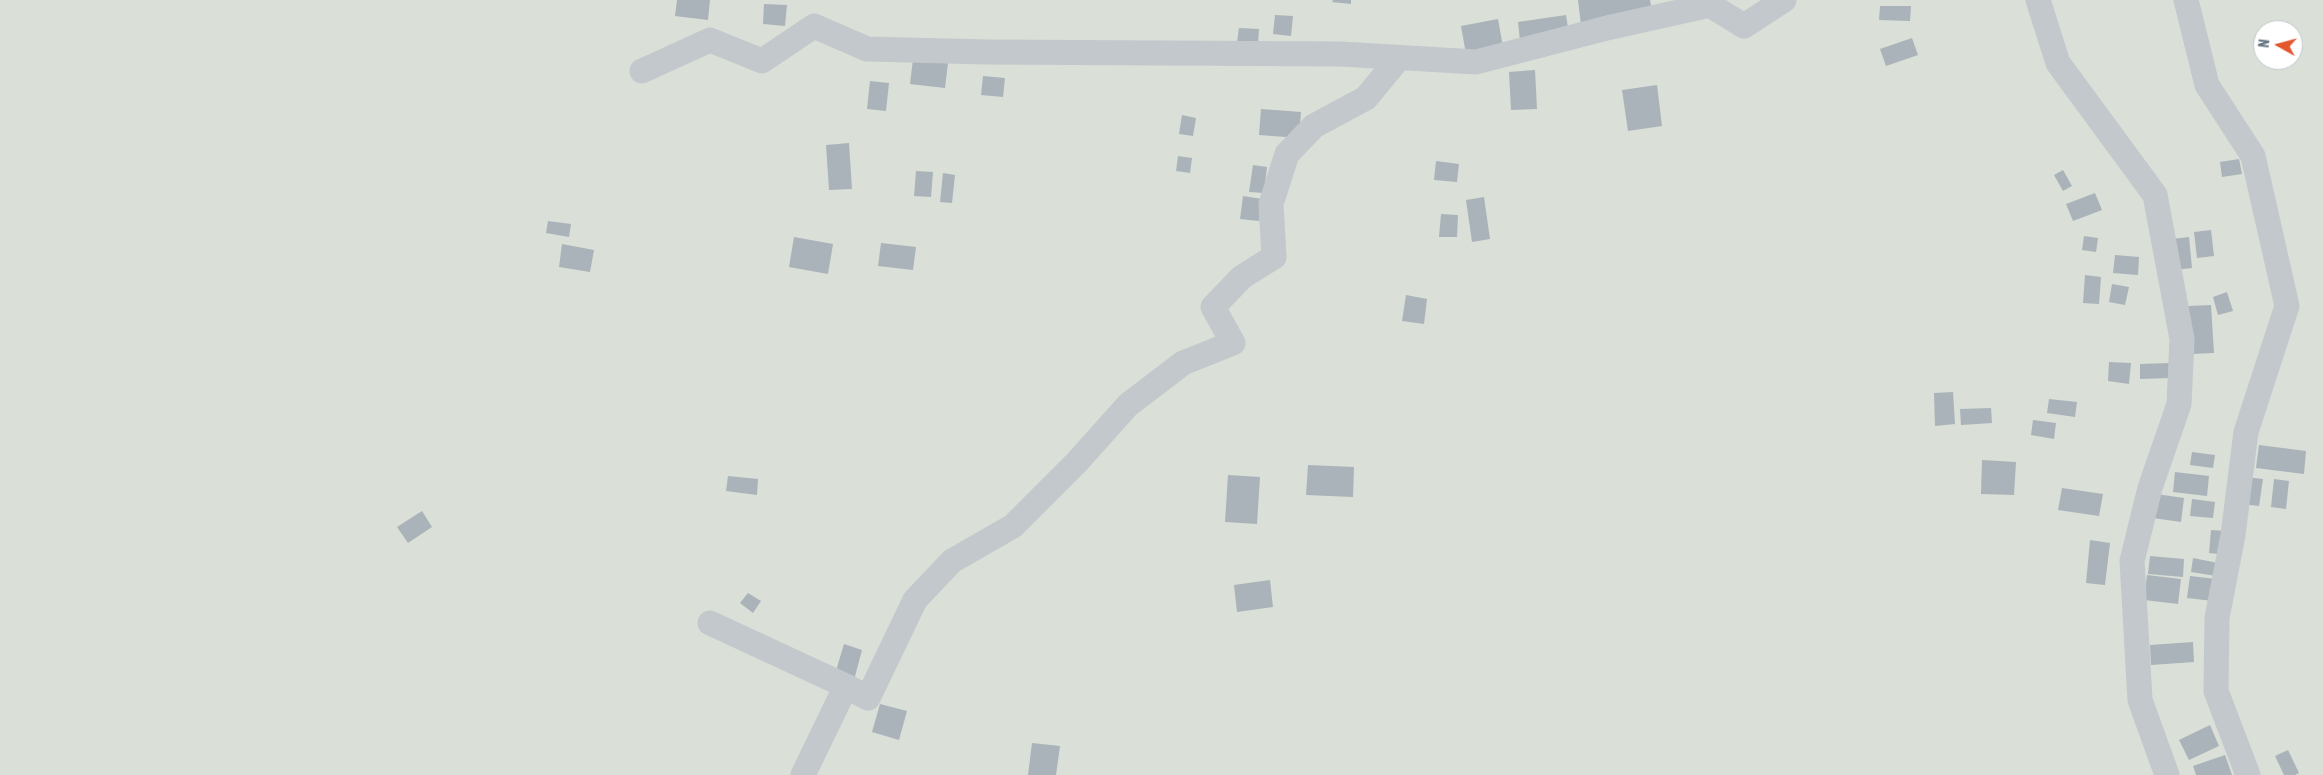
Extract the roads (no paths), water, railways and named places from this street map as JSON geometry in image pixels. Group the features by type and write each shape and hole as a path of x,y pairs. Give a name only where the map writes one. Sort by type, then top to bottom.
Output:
{"street":[{"path":"642,71 710,40 762,61 814,26 866,49 998,52 1342,54 1476,62 1709,2 1744,26 1784,0"},
{"path":"2038,0 2058,63 2155,196 2182,339 2180,404 2150,488 2132,561 2140,700 2167,775"},
{"path":"2186,0 2208,85 2254,156 2288,306 2246,432 2233,535 2217,618 2216,691 2248,775"},
{"path":"710,623 868,698 915,600 952,561 1012,526 1077,462 1136,399 1183,363 1233,343 1213,307 1242,277 1274,257 1271,204 1287,154 1314,126 1366,98 1399,58"},
{"path":"803,775 846,686"}]}
